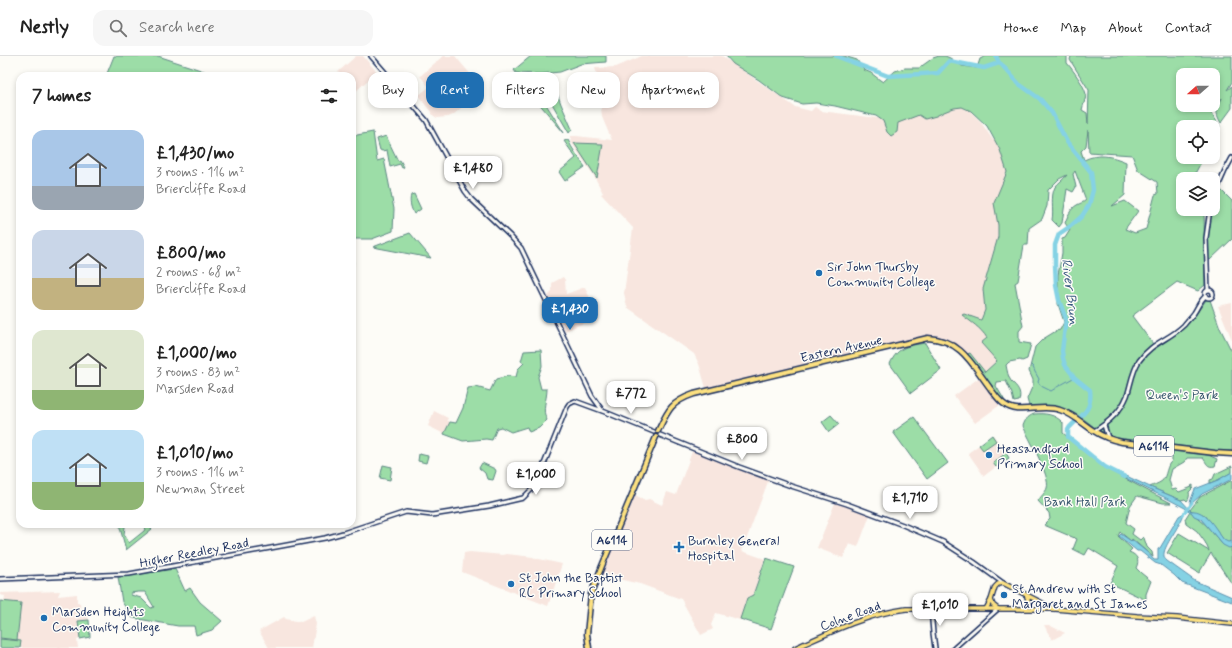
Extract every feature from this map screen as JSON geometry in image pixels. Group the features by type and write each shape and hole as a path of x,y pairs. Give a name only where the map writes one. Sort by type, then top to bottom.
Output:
{"highway":[{"name":"Eastern Avenue","path":"657,434 667,411 674,403 685,397 928,338 942,340 957,347 965,355 1000,401 1007,406 1017,410 1045,407 1061,410 1081,421 1094,431"},
{"name":"A6114","path":"1094,431 1108,438 1122,442 1232,454"},
{"name":"A6114","path":"589,648 587,634 591,594 657,434"}],"main road":[{"path":"986,609 992,600 995,587 998,584 1003,583 1026,596 1055,609"},
{"path":"1022,609 1027,607 1029,603 1026,596"},
{"path":"992,600 993,605 998,609 1055,609 1177,618 1232,624"},
{"name":"Colne Road","path":"795,648 843,627 889,611 906,609 998,609"}],"street":[{"path":"371,56 426,120 458,181 466,193 510,236 524,254 592,396 603,411"},
{"path":"1220,182 1232,158"},
{"path":"1094,431 1104,425 1118,411 1126,397 1138,362 1146,352 1153,345 1172,334 1183,325 1206,296 1205,292 1208,290 1206,238 1209,216"},
{"path":"1206,296 1210,297 1212,295 1212,291 1208,290"},
{"name":"Higher Reedley Road","path":"0,579 129,574 325,538 406,512 432,515 444,514 489,506 522,498 534,487 567,407 571,403 578,401 592,407"},
{"path":"592,407 597,404"},
{"path":"592,407 755,474 852,506 903,525 942,542 1003,583"},
{"path":"1104,425 1108,438"},
{"path":"993,576 995,587"},
{"path":"931,609 936,648"},
{"path":"954,648 998,609"}],"shaded area":[{"path":"356,56 363,56 377,72 368,72 368,80 356,91 356,72 338,72"},
{"path":"443,56 455,56 469,72 426,72 426,83 420,76"},
{"path":"642,56 722,56 795,107 811,111 815,107 821,111 893,120 948,100 970,111 980,121 993,140 999,138 1008,166 998,225 998,237 983,289 985,310 981,320 964,314 985,334 987,338 981,343 997,361 985,372 970,353 967,354 950,340 928,337 916,338 706,388 699,364 694,354 627,307 624,293 633,228 601,194 603,193 594,176 571,142 571,136 612,140 602,117 601,108 620,108 620,72 596,72 595,68 616,67"},
{"path":"426,89 426,106 420,98 419,95"},
{"path":"428,108 461,108 448,117 437,118 431,114"},
{"path":"563,277 565,280 566,294 585,287 598,317 565,331 548,296 552,292 552,283"},
{"path":"1232,303 1232,340 1218,306"},
{"path":"980,377 1000,405 975,423 954,396"},
{"path":"434,411 448,418 447,420 450,422 444,434 428,426"},
{"name":"Heasandford Primary School","path":"993,435 1009,457 984,476 968,453"},
{"name":"Burnley General Hospital","path":"693,449 769,479 742,551 765,559 753,595 747,598 740,620 716,613 711,625 713,629 701,635 681,599 640,584 601,575 635,495 645,500 649,499 662,505 667,492 676,495"},
{"path":"835,503 870,515 858,547 849,544 843,558 817,548"},
{"name":"St John the Baptist RC Primary School","path":"470,552 533,557 536,559 562,564 548,606 462,572 464,553"},
{"name":"Marsden Heights Community College","path":"60,591 58,596 77,594 77,603 80,603 81,615 88,615 89,620 78,621 80,639 77,640 78,648 0,648 0,600 4,601 5,596 0,595 0,593"},
{"path":"314,616 316,624 312,648 269,648 259,631 284,617 286,619 301,622"},
{"path":"1044,625 1049,625 1065,633 1052,640"}],"green space":[{"path":"114,56 158,56 207,72 108,72"},
{"path":"531,56 606,56 606,62 581,64 560,72 515,72 514,70"},
{"name":"Queen's Park","path":"726,56 844,56 857,60 864,70 871,73 883,82 895,71 905,68 919,68 933,58 939,56 950,58 962,66 977,68 980,59 986,56 1067,56 1067,63 1085,90 1086,98 1082,110 1087,113 1088,124 1089,90 1070,60 1071,56 1232,56 1232,82 1227,90 1232,86 1232,108 1221,123 1217,113 1220,112 1220,103 1222,98 1220,101 1220,68 1176,68 1176,112 1212,112 1216,120 1176,120 1176,164 1200,164 1196,172 1176,172 1176,216 1204,216 1205,285 1198,291 1177,282 1132,316 1156,348 1183,329 1206,300 1210,300 1220,328 1232,352 1232,451 1218,451 1117,438 1099,430 1072,412 1044,406 1029,406 1027,399 1033,385 1033,380 1029,371 1035,347 1043,339 1060,330 1064,322 1058,304 1058,275 1062,253 1062,239 1065,238 1070,230 1065,223 1073,208 1086,200 1075,171 1073,174 1076,187 1073,192 1067,189 1062,223 1059,227 1052,220 1053,195 1055,187 1067,175 1059,179 1048,190 1047,206 1042,219 1029,228 1028,245 1024,245 1018,281 1015,283 1023,326 1019,331 1019,342 1031,344 1027,359 1009,362 1006,365 1010,379 1017,387 1020,394 1019,401 1014,402 1006,381 997,382 996,386 1005,401 1002,400 967,354 970,353 985,372 997,361 981,343 987,338 985,334 976,325 962,315 964,314 981,320 985,310 983,289 998,237 998,225 994,203 1007,172 1000,150 987,126 971,111 962,107 954,108 925,119 919,115 898,123 897,132 891,136 887,132 883,121 876,116 835,106 816,103 802,104 783,98 759,80 733,64","holes":["1088,130 1089,152 1132,155 1138,170 1157,182 1158,194 1155,195 1146,229 1135,233 1125,229 1138,211 1125,201 1112,206 1125,195 1126,162 1105,156 1084,160 1081,151 1086,146"]},
{"path":"559,98 572,129 569,133 555,108 559,108"},
{"path":"543,108 548,108 564,133"},
{"path":"373,132 377,161 384,159 394,209 393,231 372,239 356,239 356,135"},
{"path":"386,136 398,161 400,160 404,167 402,168 400,164 390,167 387,150 380,150 377,139"},
{"path":"568,140 585,167 565,181 559,172 576,158 564,141"},
{"path":"574,143 603,144 597,178"},
{"path":"1220,189 1232,201 1232,239 1210,260 1207,260 1206,238 1209,216 1220,216"},
{"path":"414,194 421,209 414,214 410,200 411,195"},
{"path":"410,233 431,258 373,247"},
{"path":"925,343 941,370 911,393 890,364 900,350 909,346"},
{"path":"541,350 542,366 538,377 541,389 547,389 544,412 547,420 539,428 529,432 527,427 511,432 501,427 497,428 492,440 486,439 463,441 444,434 450,422 456,423 463,408 468,388 476,387 490,391 496,379 508,376 516,377 518,369 524,363 521,361 524,351"},
{"name":"Bank Hall Park","path":"1034,414 1046,414 1057,418 1063,423 1063,433 1103,467 1171,503 1163,503 1137,496 1130,506 1126,523 1134,529 1132,534 1140,540 1143,537 1144,538 1147,547 1152,552 1153,557 1132,539 1131,541 1120,532 1118,536 1132,549 1129,552 1138,560 1136,568 1151,581 1146,594 1146,600 1110,583 1118,566 1089,548 1085,555 1073,549 1077,539 1044,525 1050,519 1049,513 1038,501 1047,488 1046,475 1023,426 1027,419"},
{"path":"831,415 839,424 829,432 822,422"},
{"path":"914,417 948,463 927,479 893,432"},
{"path":"992,435 996,441 983,450 979,445"},
{"path":"1148,447 1208,455 1217,459 1215,466 1210,466 1203,458 1187,458 1184,462 1172,469 1169,480 1172,490 1176,489 1179,492 1192,487 1191,486 1193,485 1193,488 1189,492 1188,500 1181,500 1150,487 1164,479 1172,461 1172,457 1163,455 1163,453 1148,452"},
{"path":"1006,453 1009,458 996,467 993,463"},
{"path":"419,454 428,456 426,463 418,461"},
{"path":"482,463 495,469 496,471 493,480 487,479 485,473 479,468"},
{"path":"383,465 392,467 390,480 380,478"},
{"path":"1232,466 1232,472 1210,483 1210,480 1213,479 1215,474"},
{"path":"1232,480 1232,584 1211,553 1199,573 1167,553 1179,533 1209,551 1205,542 1197,531 1186,523 1185,519 1190,511 1207,526 1222,544 1223,539 1205,515 1190,510 1200,497"},
{"path":"120,528 125,528 124,534 129,543 144,531 144,528 152,529 126,550"},
{"path":"766,558 794,567 771,629 740,619 747,598 753,595"},
{"path":"175,569 185,591 190,588 200,602 222,621 212,630 196,635 194,626 178,626 133,618 127,614 126,608 122,602 118,577","holes":["145,592 154,607 151,608 141,598 131,595 131,593"]},
{"path":"0,601 21,603 17,640 0,638"},
{"path":"89,620 90,637 80,639 78,621"},
{"path":"0,639 21,641 20,648 0,648"}],"water":[{"path":"1232,472 1232,479 1202,494 1190,505 1195,489 1218,480"},
{"path":"1120,473 1181,500 1191,511 1201,513 1210,521 1224,540 1228,542 1232,541 1232,547 1229,548 1223,545 1201,519 1194,516 1185,508 1119,475"},
{"path":"1184,513 1166,547 1164,558 1195,581 1232,597 1232,602 1182,583 1161,565 1155,563 1140,551 1137,551 1119,536 1121,534 1131,541 1132,540 1154,560 1158,560 1158,549 1179,516"}],"waterway":[{"path":"836,56 888,76 938,73 949,61 984,68 999,63"},
{"name":"River Brun","path":"996,56 999,63 1019,84 1040,99 1052,113 1067,142 1091,172 1093,190 1089,205 1082,216 1059,234 1055,245 1056,285 1059,300 1066,319 1062,351 1063,358 1065,365 1075,378 1090,390 1089,405 1082,416 1069,428 1068,437 1105,467 1125,477"},
{"path":"1031,365 1039,379 1038,382 1041,386 1051,391 1056,388"},
{"path":"1057,387 1075,377"},
{"name":"River Brun","path":"1183,515 1192,503"}],"place":[{"name":"Sir John Thursby Community College","path":"819,273"},
{"name":"Heasandford Primary School","path":"989,455"},
{"name":"Burnley General Hospital","path":"679,547"},
{"name":"St John the Baptist RC Primary School","path":"511,584"},
{"name":"St Andrew with St Margaret and St James","path":"1004,595"},
{"name":"Marsden Heights Community College","path":"44,618"}]}
